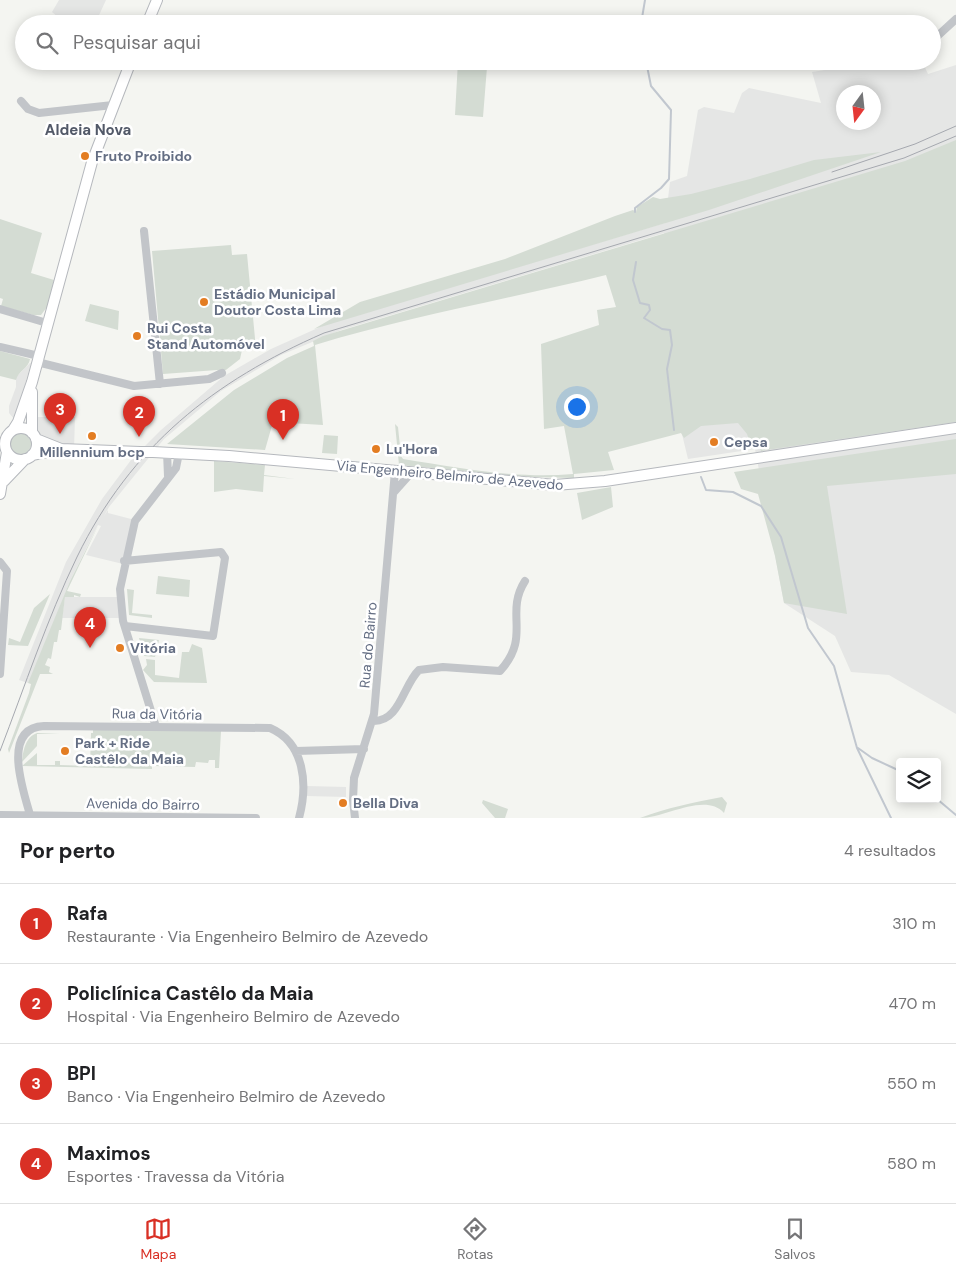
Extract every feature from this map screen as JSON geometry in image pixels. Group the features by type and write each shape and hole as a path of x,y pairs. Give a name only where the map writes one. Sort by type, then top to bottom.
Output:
{"main road":[{"path":"151,15 157,0"},
{"path":"0,494 4,482 4,447 6,439 18,422 32,382 92,162 127,70"},
{"path":"4,482 36,448 32,382"},
{"name":"Via Engenheiro Belmiro de Azevedo","path":"28,457 61,449 167,452 535,484 575,484 956,428"},
{"path":"0,431 23,429 34,436"},
{"name":"Via Engenheiro Belmiro de Azevedo","path":"34,436 61,449"},
{"path":"4,447 14,458 28,457"}],"street":[{"path":"941,33 956,19"},
{"path":"21,101 28,109 45,113 113,105"},
{"path":"144,230 160,384"},
{"path":"0,309 47,323"},
{"path":"0,348 134,386 209,379 222,373"},
{"path":"167,452 168,476"},
{"path":"156,727 125,626 120,589 124,561 135,521 178,464 179,453"},
{"name":"Rua do Bairro","path":"355,818 353,782 373,721 395,471"},
{"path":"393,494 412,473"},
{"path":"124,561 223,553 225,559 214,636 125,626"},
{"path":"0,562 6,572 0,674"},
{"path":"373,721 389,716 396,709 410,681 418,670 443,667 500,671 507,662 517,641 515,600 525,580"},
{"name":"Rua da Vitória","path":"30,816 17,760 21,742 31,729 44,726 270,728 282,735 294,746 296,751 305,781 299,818"},
{"path":"296,751 364,749"},
{"name":"Avenida do Bairro","path":"0,816 256,818"}],"shaded area":[{"path":"59,0 106,0 99,15 56,15 52,12"},
{"path":"956,65 956,714 889,675 851,672 835,636 784,603 755,449 688,459 681,430 664,233 341,330 281,355 221,391 164,439 109,507 104,516 108,510 108,513 135,520 123,564 86,555 101,526 98,525 70,581 31,680 28,683 19,680 66,562 102,499 131,460 161,430 224,376 271,349 329,323 665,223 670,182 687,176 698,110 704,107 734,113 742,93 749,88 821,103 812,72 825,70 926,70 928,74"},
{"path":"458,70 487,70 483,117 455,115"},
{"path":"956,140 956,422 761,451 760,448 752,449 747,434 738,423 701,426 684,438 681,433 608,452 614,470 574,474 574,478 530,477 399,465 395,424 398,427 401,456 403,459 509,474 573,474 564,426 544,429 541,344 599,325 597,310 616,307 606,275 424,316 315,345 323,425 273,422 265,450 167,444 234,390 287,358 314,346 313,341 323,336 905,161"},
{"path":"881,152 709,210 314,329 360,302 505,259 615,216 633,210 636,212 637,207 653,197 660,199 691,194 814,160"},
{"path":"0,219 42,233 31,273 54,280 47,307 41,315 33,315 1,306 3,299 0,298"},
{"name":"Estádio Municipal Doutor Costa Lima","path":"231,245 232,255 247,254 256,349 242,350 240,359 222,373 217,370 163,374 152,251"},
{"path":"90,304 119,311 118,330 85,321"},
{"path":"0,351 30,359 28,365 16,380 0,376"},
{"path":"30,363 15,420 9,413 9,406 16,387 16,377"},
{"path":"31,417 75,417 74,449 36,439"},
{"path":"16,433 24,433 31,440 31,448 24,455 16,455 9,448 9,440"},
{"path":"324,435 338,436 337,454 322,453"},
{"path":"956,439 956,474 827,486 847,614 784,603 775,556 758,494 741,489 734,472"},
{"path":"214,461 265,465 264,475 295,479 264,476 263,492 236,489 214,492"},
{"path":"611,487 613,507 582,520 577,493"},
{"path":"98,526 67,591 81,594 80,597 74,595 74,597 65,597 61,630 59,630 57,642 54,642 51,659 48,658 45,665 50,667 49,672 53,674 40,674 9,753 8,749 29,693 31,684 28,683 70,581"},
{"path":"158,576 190,580 189,597 156,594"},
{"path":"127,589 134,590 132,613 152,615 152,618 129,615"},
{"path":"50,594 28,646 8,645 9,638 20,642 34,608"},
{"path":"65,597 119,597 122,618 62,618"},
{"path":"139,638 159,640 155,657 144,656"},
{"path":"192,644 202,648 207,683 154,682 143,670 147,665 146,659 155,660 155,675 179,678 182,652 189,652"},
{"path":"93,729 221,731 219,768 215,768 215,760 209,760 208,763 196,762 195,767 152,766 152,769 22,766 37,753 37,765 55,765 55,761 60,761 60,765 90,766 91,733 93,733"},
{"path":"37,733 60,734 37,734 37,746 22,762 27,741"},
{"path":"307,786 346,787 346,797 307,796"},
{"path":"722,797 727,803 724,813 716,807 696,805 640,818 670,808"},
{"path":"483,800 508,809 505,818 495,818 482,803"}],"waterway":[{"path":"642,15 645,0"},
{"path":"635,212 635,208 661,188 669,179 671,110 651,86 648,70"},
{"path":"636,262 633,280 640,303 649,305 650,310 644,318 662,329 670,330 672,345 667,369 674,430"},
{"path":"701,477 706,490 733,492 761,506 781,537 808,628 834,666 857,748 891,818"},
{"path":"858,748 872,758 896,769"},
{"path":"941,802 956,815"}],"tram line":[{"path":"832,172 915,144 956,126"},
{"path":"0,751 56,604 77,557 99,517 123,482 150,450 180,421 212,396 247,373 284,352 324,333 904,158 956,136"}],"place":[{"name":"Fruto Proibido","path":"85,156"},
{"name":"Estádio Municipal Doutor Costa Lima","path":"204,302"},
{"name":"Rui Costa Stand Automóvel","path":"137,336"},
{"name":"BPI","path":"60,434"},
{"name":"Millennium bcp","path":"92,436"},
{"name":"Policlínica Castêlo da Maia","path":"139,437"},
{"name":"Rafa","path":"283,440"},
{"name":"Cepsa","path":"714,442"},
{"name":"Lu'Hora","path":"376,449"},
{"name":"Maximos","path":"90,648"},
{"name":"Vitória","path":"120,648"},
{"name":"Park + Ride Castêlo da Maia","path":"65,751"},
{"name":"Bella Diva","path":"343,803"}],"district":[{"name":"Aldeia Nova","path":"88,130"}]}
